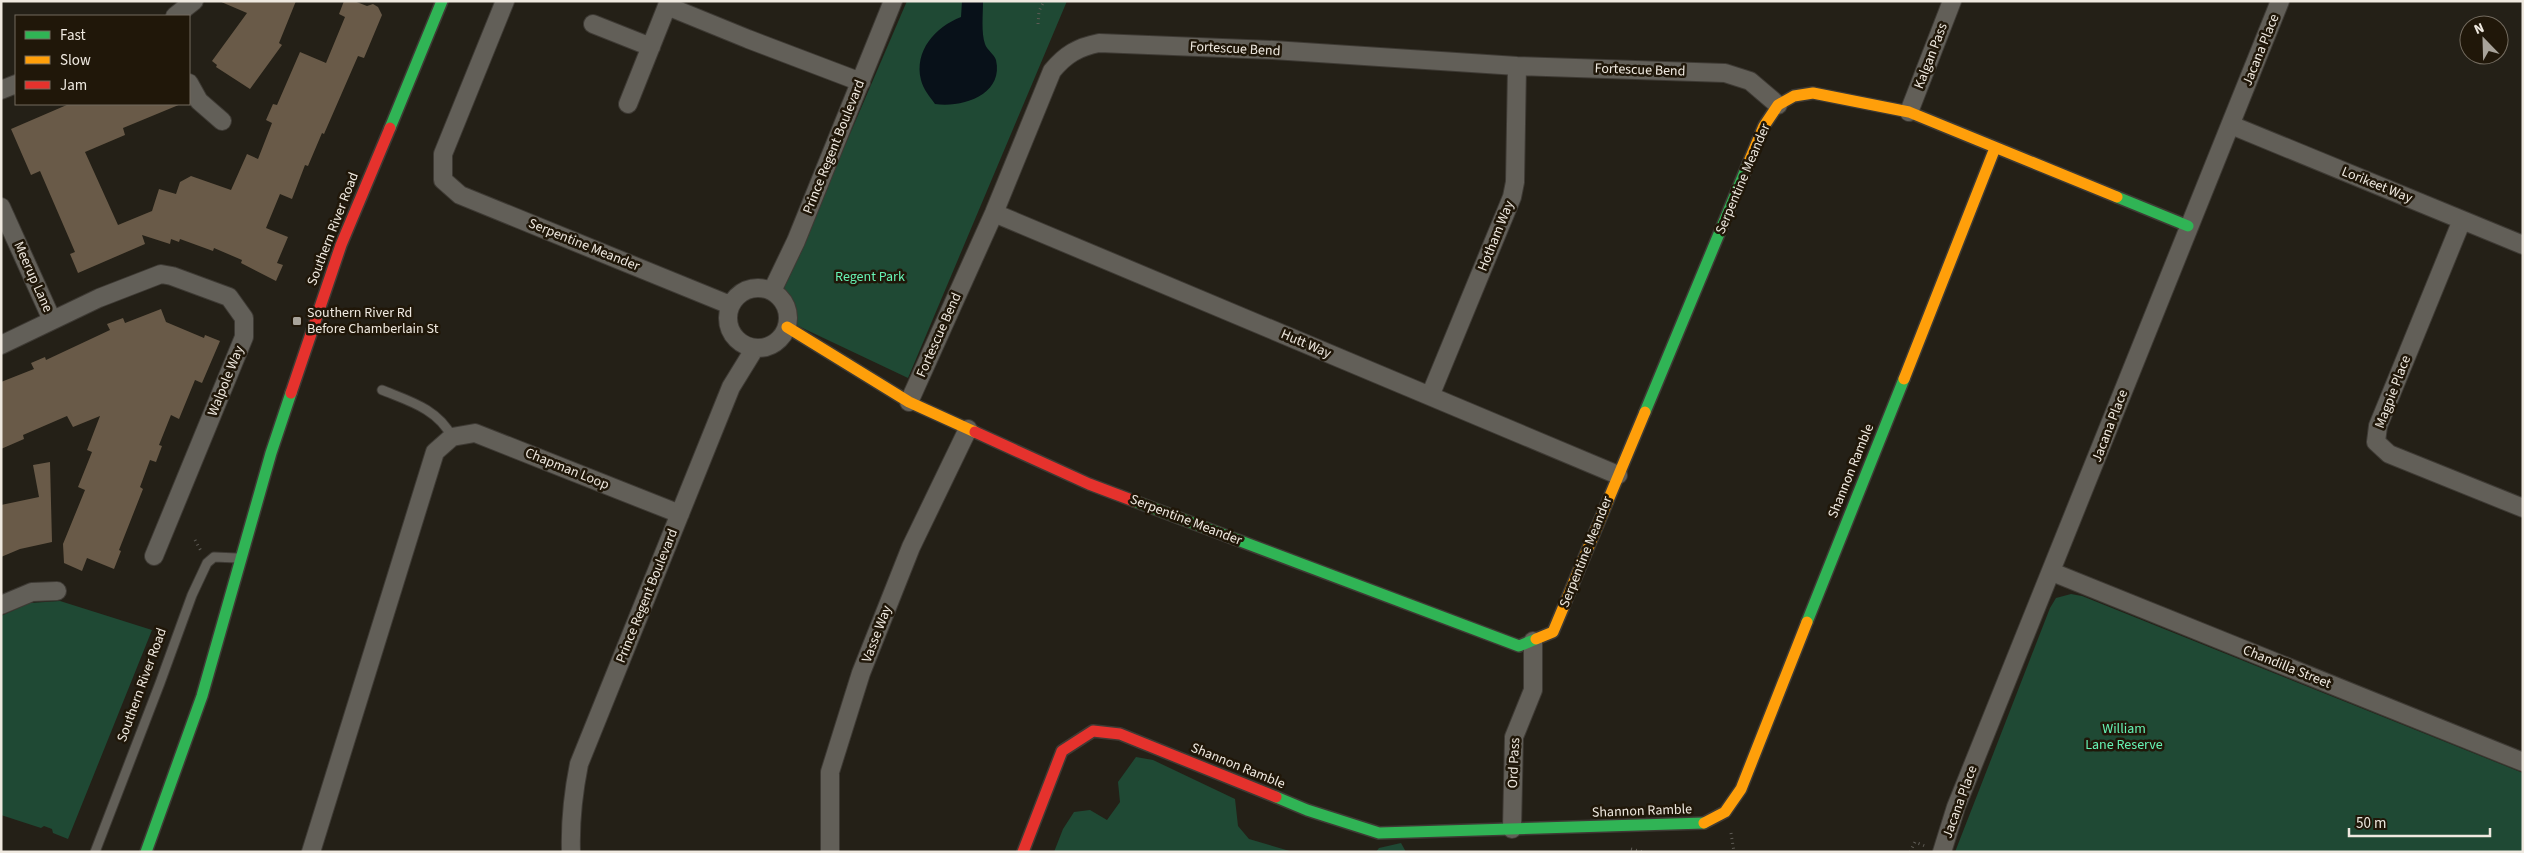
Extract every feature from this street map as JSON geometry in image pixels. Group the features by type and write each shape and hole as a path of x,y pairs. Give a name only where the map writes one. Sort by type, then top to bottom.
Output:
{"street":[{"path":"176,15 194,1"},
{"name":"Southern River Road","path":"146,852 202,696 274,443 341,244 442,1"},
{"name":"Serpentine Meander","path":"505,1 443,154 442,180 460,195 730,305"},
{"name":"Prince Regent Boulevard","path":"772,291 796,241 893,1"},
{"name":"Kalgan Pass","path":"1909,112 1952,1"},
{"name":"Jacana Place","path":"1936,850 1956,807 2052,572 2188,226 2231,125 2280,1"},
{"path":"628,104 668,3 748,39 861,82"},
{"path":"593,24 651,47"},
{"name":"Fortescue Bend","path":"909,402 994,213 1052,71 1062,59 1086,45 1099,43 1273,50 1517,66 1725,73 1750,81 1778,105"},
{"name":"Hotham Way","path":"1430,396 1512,197 1515,182 1517,66"},
{"path":"1,90 15,84"},
{"path":"190,85 199,102 222,121"},
{"path":"1778,105 1794,96 1813,94 1909,112 2188,226"},
{"name":"Serpentine Meander","path":"787,328 909,402 1089,484 1519,646 1553,632 1764,126 1778,105"},
{"name":"Lorikeet Way","path":"2231,125 2523,245"},
{"name":"Shannon Ramble","path":"1023,852 1062,751 1093,731 1120,734 1307,810 1379,833 1701,824 1718,818 1731,807 1741,789 1995,148"},
{"name":"Meerup Lane","path":"1,207 52,320"},
{"name":"Hutt Way","path":"994,213 1618,475"},
{"name":"Magpie Place","path":"2462,220 2378,426 2376,442 2389,454 2523,508"},
{"name":"Walpole Way","path":"1,345 100,298 160,274 172,276 229,297 244,318 244,337 154,556"},
{"path":"762,288 772,291 781,298 786,308 788,317 787,328 781,338 773,344 755,348 742,344 734,337 727,321 730,305 738,295 747,289 762,288"},
{"name":"Prince Regent Boulevard","path":"571,852 570,825 573,794 579,764 731,387 755,348"},
{"name":"Vasse Way","path":"830,852 830,772 861,673 911,547 968,429"},
{"name":"Chapman Loop","path":"452,437 475,433 680,514"},
{"path":"311,852 435,452 452,437"},
{"name":"Chandilla Street","path":"2052,572 2523,762"},
{"path":"1,605 32,592 57,591"},
{"name":"Ord Pass","path":"1512,830 1514,737 1533,690 1532,641"}],"lane":[{"path":"382,390 424,407 447,427 452,437"},
{"name":"Southern River Road","path":"95,852 192,595 207,563 214,558 240,559"}],"path":[{"path":"1038,24 1039,11 1044,1"},
{"path":"1910,852 1915,842 1936,850"}],"green space":[{"name":"Regent Park","path":"907,1 1067,1 908,378 794,324 785,309 783,290"},
{"name":"William Lane Reserve","path":"2071,594 2082,596 2523,773 2523,852 1955,852 2050,608 2056,598"},
{"path":"60,601 152,630 68,839 53,833 52,829 44,826 41,828 1,815 1,616 30,603"},
{"path":"1136,757 1153,760 1235,799 1238,826 1249,839 1293,852 1054,852 1063,829 1074,812 1090,810 1107,820 1120,802 1118,782"},
{"path":"1401,843 1406,852 1376,852 1379,848"}],"shaded area":[{"path":"962,1 983,1 984,40 996,60 997,72 994,82 979,97 957,104 935,104 921,80 921,59 929,41 935,34 952,21 961,17"}],"building":[{"path":"219,1 296,1 279,43 282,45 250,89 216,67 217,65 212,61 247,13"},
{"path":"344,1 354,1 367,6 373,4 378,7 382,15 364,58 358,56 324,134 322,133 308,166 305,165 292,199 280,194 266,228 288,237 277,263 283,265 276,281 241,263 242,260 214,248 213,251 180,239 179,242 171,239 170,244 142,235 145,244 78,273 70,254 75,252 40,171 31,175 11,129 67,105 179,105 123,128 125,135 85,152 118,225 152,211 159,189 176,194 180,182 191,176 231,190 247,154 258,159 272,123 266,120 273,104 277,105 300,52 326,63 345,17 339,14"},
{"path":"161,309 166,322 204,338 205,335 220,341 202,383 195,380 179,419 171,415 159,445 162,446 156,462 150,460 140,487 143,489 119,550 121,551 114,569 87,558 82,571 64,563 63,544 85,490 78,487 92,452 87,450 100,416 73,427 67,416 23,435 24,439 1,449 1,382 34,369 31,363 45,357 46,360 110,330 107,324 123,318 125,323"},
{"path":"50,462 52,542 20,549 1,557 1,505 39,497 33,465"}],"traffic: fast":[{"path":"390,128 442,1"},
{"path":"1645,412 1748,164"},
{"path":"2117,197 2188,226"},
{"path":"1807,622 1904,379"},
{"path":"146,852 202,696 271,453 291,393"},
{"path":"1134,501 1519,646 1536,639"},
{"path":"1276,797 1307,810 1379,833 1704,823"}],"traffic: slow":[{"path":"1748,164 1764,126 1778,105 1794,96 1813,93 1909,112 2117,197"},
{"path":"1904,379 1995,148"},
{"path":"787,327 909,402 975,432"},
{"path":"1536,639 1553,632 1645,412"},
{"path":"1704,823 1725,812 1741,789 1807,622"}],"traffic: jam":[{"path":"291,393 341,245 390,128"},
{"path":"975,432 1089,484 1134,501"},
{"path":"1023,852 1062,751 1093,731 1120,734 1276,797"}],"place":[{"name":"Southern River Rd Before Chamberlain St","path":"297,321"}]}
